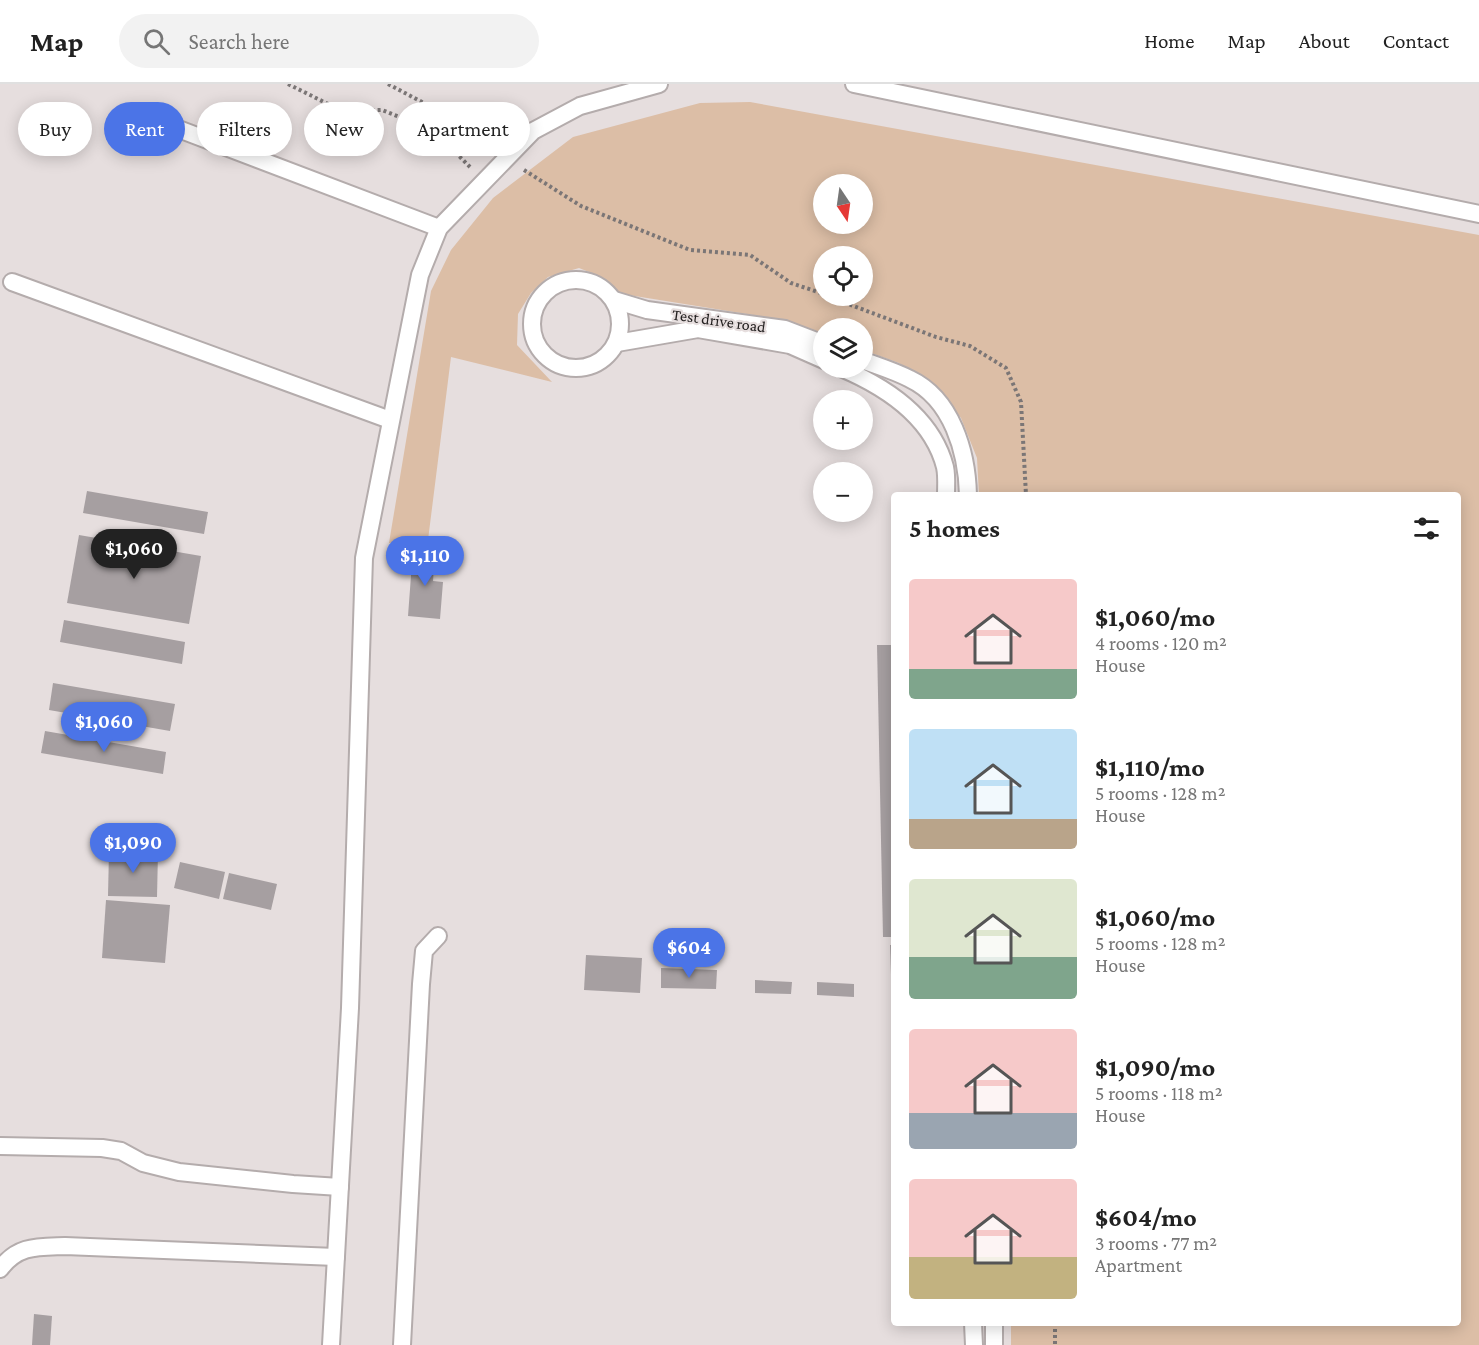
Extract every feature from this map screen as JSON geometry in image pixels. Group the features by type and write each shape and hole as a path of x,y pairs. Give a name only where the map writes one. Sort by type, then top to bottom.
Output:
{"lane":[{"path":"331,1345 354,891 364,558 420,275 439,228 533,130 580,105 659,84"},
{"path":"854,84 1479,214"},
{"path":"185,131 439,228"},
{"path":"576,280 591,282 604,289 614,300 620,313 621,328 617,343 609,355 597,364 583,368 569,368 555,363 543,354 535,342 532,328 533,313 539,300 549,289 562,282 576,280"},
{"path":"12,282 390,420"},
{"name":"Test drive road","path":"614,300 647,310 785,328 813,339"},
{"name":"Test drive road","path":"617,343 698,328 790,345 813,355"},
{"path":"873,364 913,380 943,405 962,447 968,492"},
{"path":"866,378 918,415 939,450 945,469 946,492"},
{"path":"402,1345 421,984 424,951 438,936"},
{"path":"0,1146 121,1151 143,1163 179,1172 293,1185 340,1187"},
{"path":"0,1269 9,1257 30,1248 65,1246 336,1257"},
{"path":"973,1326 974,1345"},
{"path":"994,1326 994,1345"}],"path":[{"path":"288,84 342,111 382,110 396,116"},
{"path":"388,84 422,102"},
{"path":"459,156 484,181"},
{"path":"503,156 581,206 690,250 750,255 791,283 813,291"},
{"path":"854,306 936,337 970,346 1006,368 1021,402 1026,492"},
{"path":"1055,1326 1055,1345"}],"shaded area":[{"path":"750,102 1479,235 1479,1345 1011,1345 1011,1326 1461,1326 1461,492 979,492 977,458 961,418 940,391 899,363 873,354 873,318 813,318 813,333 766,317 616,293 599,276 579,268 548,277 531,293 518,314 517,345 552,382 451,357 428,540 389,543 431,291 451,250 493,198 573,137 700,103"}],"building":[{"path":"87,491 208,512 204,534 83,513"},
{"path":"79,535 201,556 189,624 67,603"},
{"path":"413,549 435,551 433,581 443,582 440,619 408,616"},
{"path":"64,620 185,642 182,664 60,642"},
{"path":"877,645 891,645 891,937 883,937"},
{"path":"53,683 175,704 170,731 49,710"},
{"path":"45,731 166,752 163,774 41,753"},
{"path":"109,851 158,852 157,897 108,896"},
{"path":"180,862 225,872 219,899 174,888"},
{"path":"229,873 277,884 271,910 223,899"},
{"path":"106,900 170,905 165,963 102,958"},
{"path":"586,955 642,958 640,993 584,990"},
{"path":"661,968 717,970 716,989 661,988"},
{"path":"755,980 792,982 791,994 755,993"},
{"path":"817,982 854,984 854,997 817,995"},
{"path":"34,1314 52,1316 50,1345 32,1345"}]}
